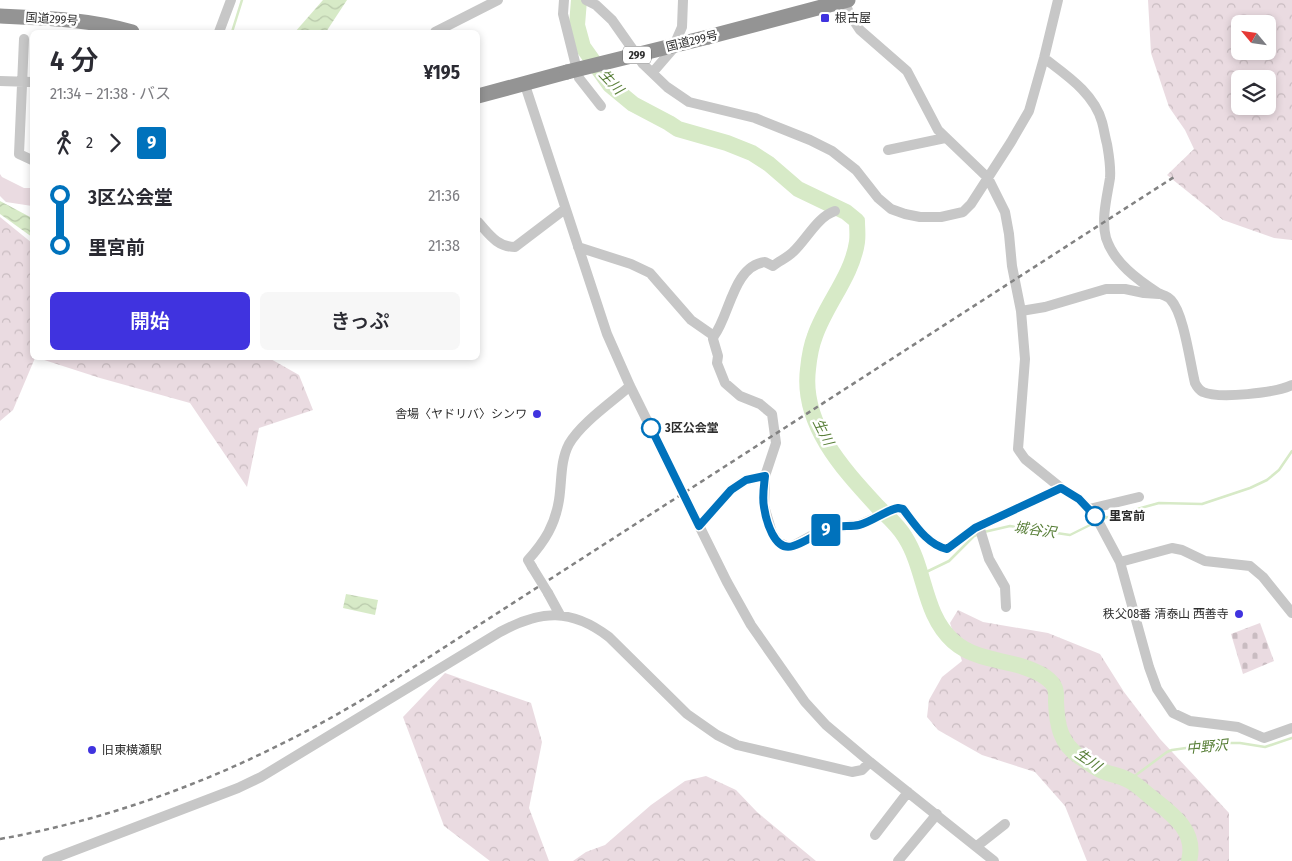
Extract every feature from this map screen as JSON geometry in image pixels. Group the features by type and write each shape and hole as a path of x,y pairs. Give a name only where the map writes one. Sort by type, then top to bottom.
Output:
{"highway":[{"name":"国道299号","path":"480,95 524,82 708,38 846,1"},
{"name":"国道299号","path":"0,16 80,20 125,30"}],"street":[{"path":"220,30 231,0"},
{"path":"439,30 498,0"},
{"path":"564,0 563,14 579,78 601,106"},
{"path":"586,0 596,4 612,20 643,64 667,87 689,102 755,118 810,140 832,151 856,170 878,198 891,209 920,217 941,217 963,212 971,204 1012,142 1029,111 1058,0"},
{"path":"653,72 672,50 682,27 683,0"},
{"path":"846,1 850,15 860,30 907,71 938,130 988,178 1005,212 1012,266 1021,311 1026,358 1018,449 1024,459 1061,488 1079,499 1095,518 1120,562 1157,689 1173,713 1190,721 1238,727 1264,738 1292,728"},
{"path":"24,39 28,81 19,154 30,159"},
{"path":"1044,58 1073,80 1099,113 1111,171 1104,212 1106,238 1114,254 1131,274 1159,294 1170,298 1177,310 1195,383 1202,392 1221,395 1251,394 1284,389 1292,385"},
{"path":"0,81 28,81"},
{"path":"524,82 601,320 630,386 727,582 751,625 806,702 834,733 994,861"},
{"path":"888,150 945,138"},
{"path":"480,224 500,245 515,247 565,209"},
{"path":"835,211 826,214 786,258 773,266 769,262 764,262 752,266 738,284 721,327 713,339 718,356 719,372 725,383 740,396 760,404 772,414 776,443 765,476 764,506 775,539 782,545 793,546 833,527 859,525 898,508 903,509 925,536 942,548 947,549 979,526 1061,488"},
{"path":"578,247 631,264 650,274 691,320 714,336"},
{"path":"1021,311 1045,307 1106,289 1159,294"},
{"path":"560,615 528,560 546,539 555,516 559,501 563,460 569,444 579,431 630,386"},
{"path":"699,526 731,490 746,480 765,476"},
{"path":"1095,518 1139,497"},
{"path":"979,526 986,551 1005,587 1006,607"},
{"path":"1120,562 1172,548 1182,550 1205,561 1250,566 1263,576 1292,613"},
{"path":"47,861 229,792 261,777 516,624 532,617 560,615 584,621 609,637 687,714 717,736 737,745 852,772 862,770 870,762"},
{"path":"875,835 908,792"},
{"path":"898,861 937,814"},
{"path":"977,846 1005,824"}],"green space":[{"path":"1148,0 1292,0 1292,240 1274,238 1223,220 1167,175 1194,149 1185,130 1169,107 1151,53"},
{"path":"0,174 2,177 24,188 30,188 30,206 6,202 0,196"},
{"path":"0,217 30,241 30,360 34,360 13,410 0,421"},
{"path":"44,360 273,360 299,375 313,410 259,428 247,487 190,403"},
{"path":"958,610 983,622 1048,633 1100,654 1124,692 1160,739 1229,813 1229,861 1087,861 1065,806 1035,772 982,755 938,730 927,717 929,700 942,677 962,661 950,623"},
{"path":"1260,623 1274,661 1243,674 1231,634"},
{"path":"445,673 531,703 542,742 529,808 549,861 490,861 444,826 403,717"},
{"path":"706,776 736,790 757,812 816,861 573,861 586,852 605,845 651,805 685,781"}],"water":[{"path":"323,0 347,0 327,30 297,30"},
{"path":"0,201 30,217 30,236 0,214"},
{"path":"346,594 378,600 375,615 343,608"}],"waterway":[{"path":"233,30 242,0"},
{"name":"生川","path":"579,0 577,25 583,47 610,85 633,104 678,129 727,143 752,153 769,164 798,189 846,212 857,221 857,239 850,267 820,324 810,352 808,389 811,408 818,427 838,461 905,537 917,563 930,605 943,630 953,641 974,654 1020,666 1049,680 1056,690 1056,710 1059,726 1068,746 1073,752 1098,769 1123,777 1134,784 1175,817 1186,832 1189,841 1191,850 1189,861"},
{"name":"城谷沢","path":"1101,519 1159,503 1202,504 1250,488 1267,480 1279,470 1292,451"},
{"name":"城谷沢","path":"984,532 1010,526 1070,535 1096,522"},
{"name":"城谷沢","path":"920,575 949,561 974,536 979,534"},
{"name":"中野沢","path":"1131,781 1136,775 1172,750 1221,743 1240,743 1265,747 1292,738"}],"railway":[{"path":"0,839 50,829 147,801 241,763 331,718 375,692 1174,177"}],"bus line":[{"name":"9","path":"651,428 699,526 731,490 746,480 765,476 764,506 768,522 775,539 788,547 833,527 859,525 898,508 903,509 925,536 935,544 947,549 975,528 1061,488 1079,499 1095,516"}],"place":[{"name":"根古屋","path":"825,18"},
{"name":"舎場〈ヤドリバ〉シンワ","path":"537,414"},
{"name":"3区公会堂","path":"651,428"},
{"name":"里宮前","path":"1095,516"},
{"name":"秩父08番 清泰山 西善寺","path":"1239,614"},
{"name":"旧東横瀬駅","path":"92,750"}]}
